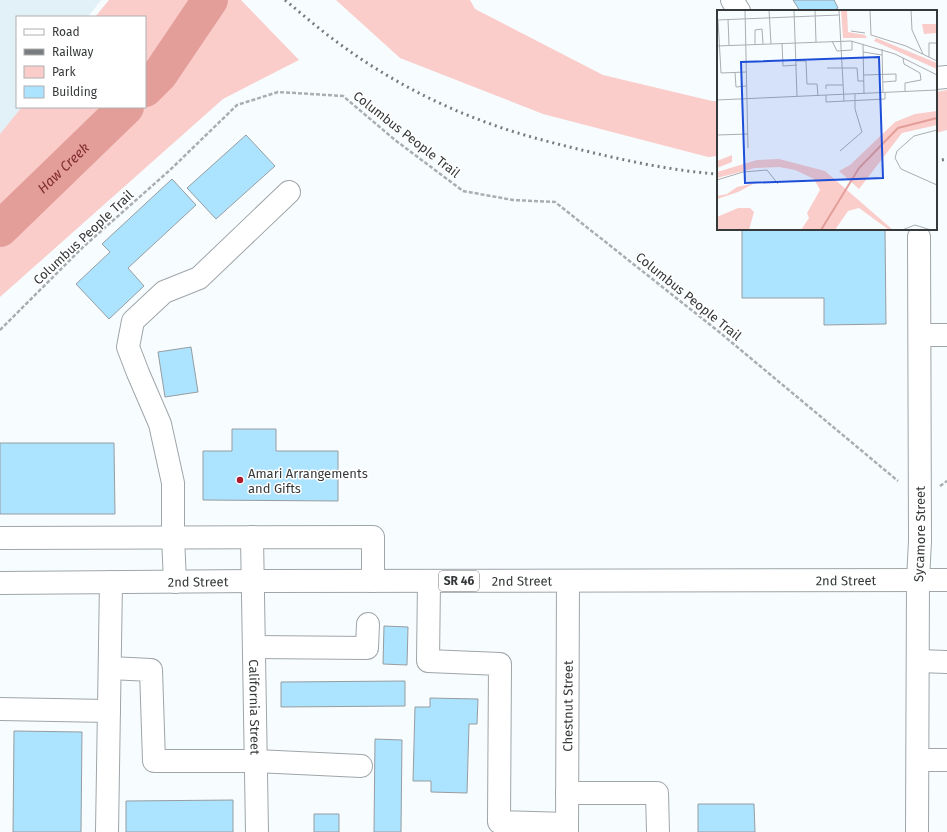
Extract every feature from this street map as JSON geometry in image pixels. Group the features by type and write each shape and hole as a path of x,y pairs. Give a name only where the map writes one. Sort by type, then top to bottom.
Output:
{"main road":[{"path":"732,0 738,10"},
{"path":"937,78 947,77"},
{"path":"175,582 173,483 160,424 128,347 133,321 164,292 199,278 289,192"},
{"name":"Sycamore Street","path":"918,832 918,580 920,499 919,237"},
{"path":"920,335 947,335"},
{"name":"California Street","path":"252,537 257,832"},
{"path":"0,538 373,537 373,581"},
{"name":"2nd Street","path":"0,584 253,581 947,580"},
{"path":"429,581 428,661 500,664 499,822 567,828"},
{"name":"Chestnut Street","path":"567,828 568,581"},
{"path":"107,832 111,582"},
{"path":"254,647 368,648 368,624"},
{"path":"918,661 947,662"},
{"path":"110,668 152,670 154,761 256,761 361,766"},
{"path":"0,709 109,711"},
{"path":"918,760 947,760"},
{"path":"567,793 657,793 658,832"}],"path":[{"name":"Columbus People Trail","path":"0,330 82,248 170,170 237,105 278,92 343,96 395,140 463,191 513,200 556,202 718,331 920,499"},
{"path":"920,499 947,481"}],"shaded area":[{"path":"0,0 101,0 89,16 16,16 16,108 22,108 0,138"}],"green space":[{"path":"109,0 241,0 299,60 223,99 0,297 0,134 21,108 146,108 146,16 96,16"},
{"path":"336,0 470,0 475,9 603,75 717,101 717,156 708,157 543,114 400,58"},
{"path":"947,90 947,130 937,133 937,92"}],"building":[{"path":"793,0 834,0 838,8 835,10 799,10"},
{"path":"246,135 275,166 216,219 187,188"},
{"path":"172,179 196,205 128,268 144,286 109,319 76,284 110,252 102,244"},
{"path":"742,230 885,230 886,324 824,325 824,298 742,298"},
{"path":"191,347 198,392 165,397 158,352"},
{"path":"232,429 276,429 276,451 338,451 338,501 203,500 203,451 232,451"},
{"path":"0,443 114,443 115,514 0,514"},
{"path":"384,626 408,627 407,665 383,664"},
{"path":"405,681 405,706 281,707 281,682"},
{"path":"430,698 478,699 477,724 469,724 467,793 431,792 431,781 413,781 415,707 430,707"},
{"path":"14,731 82,732 81,832 13,832"},
{"path":"375,739 402,740 401,832 374,832"},
{"path":"233,800 233,832 126,832 126,801"},
{"path":"698,804 754,804 755,832 698,832"},
{"path":"314,814 339,814 339,832 314,832"}],"waterway":[{"name":"Haw Creek","path":"146,88 160,74 210,0"},
{"name":"Haw Creek","path":"0,229 125,108"}],"railway":[{"path":"285,0 330,37 370,65 406,86 461,113 521,134 590,152 654,166 717,174"},
{"path":"937,161 947,159"}],"place":[{"name":"Amari Arrangements and Gifts","path":"240,480"}]}
